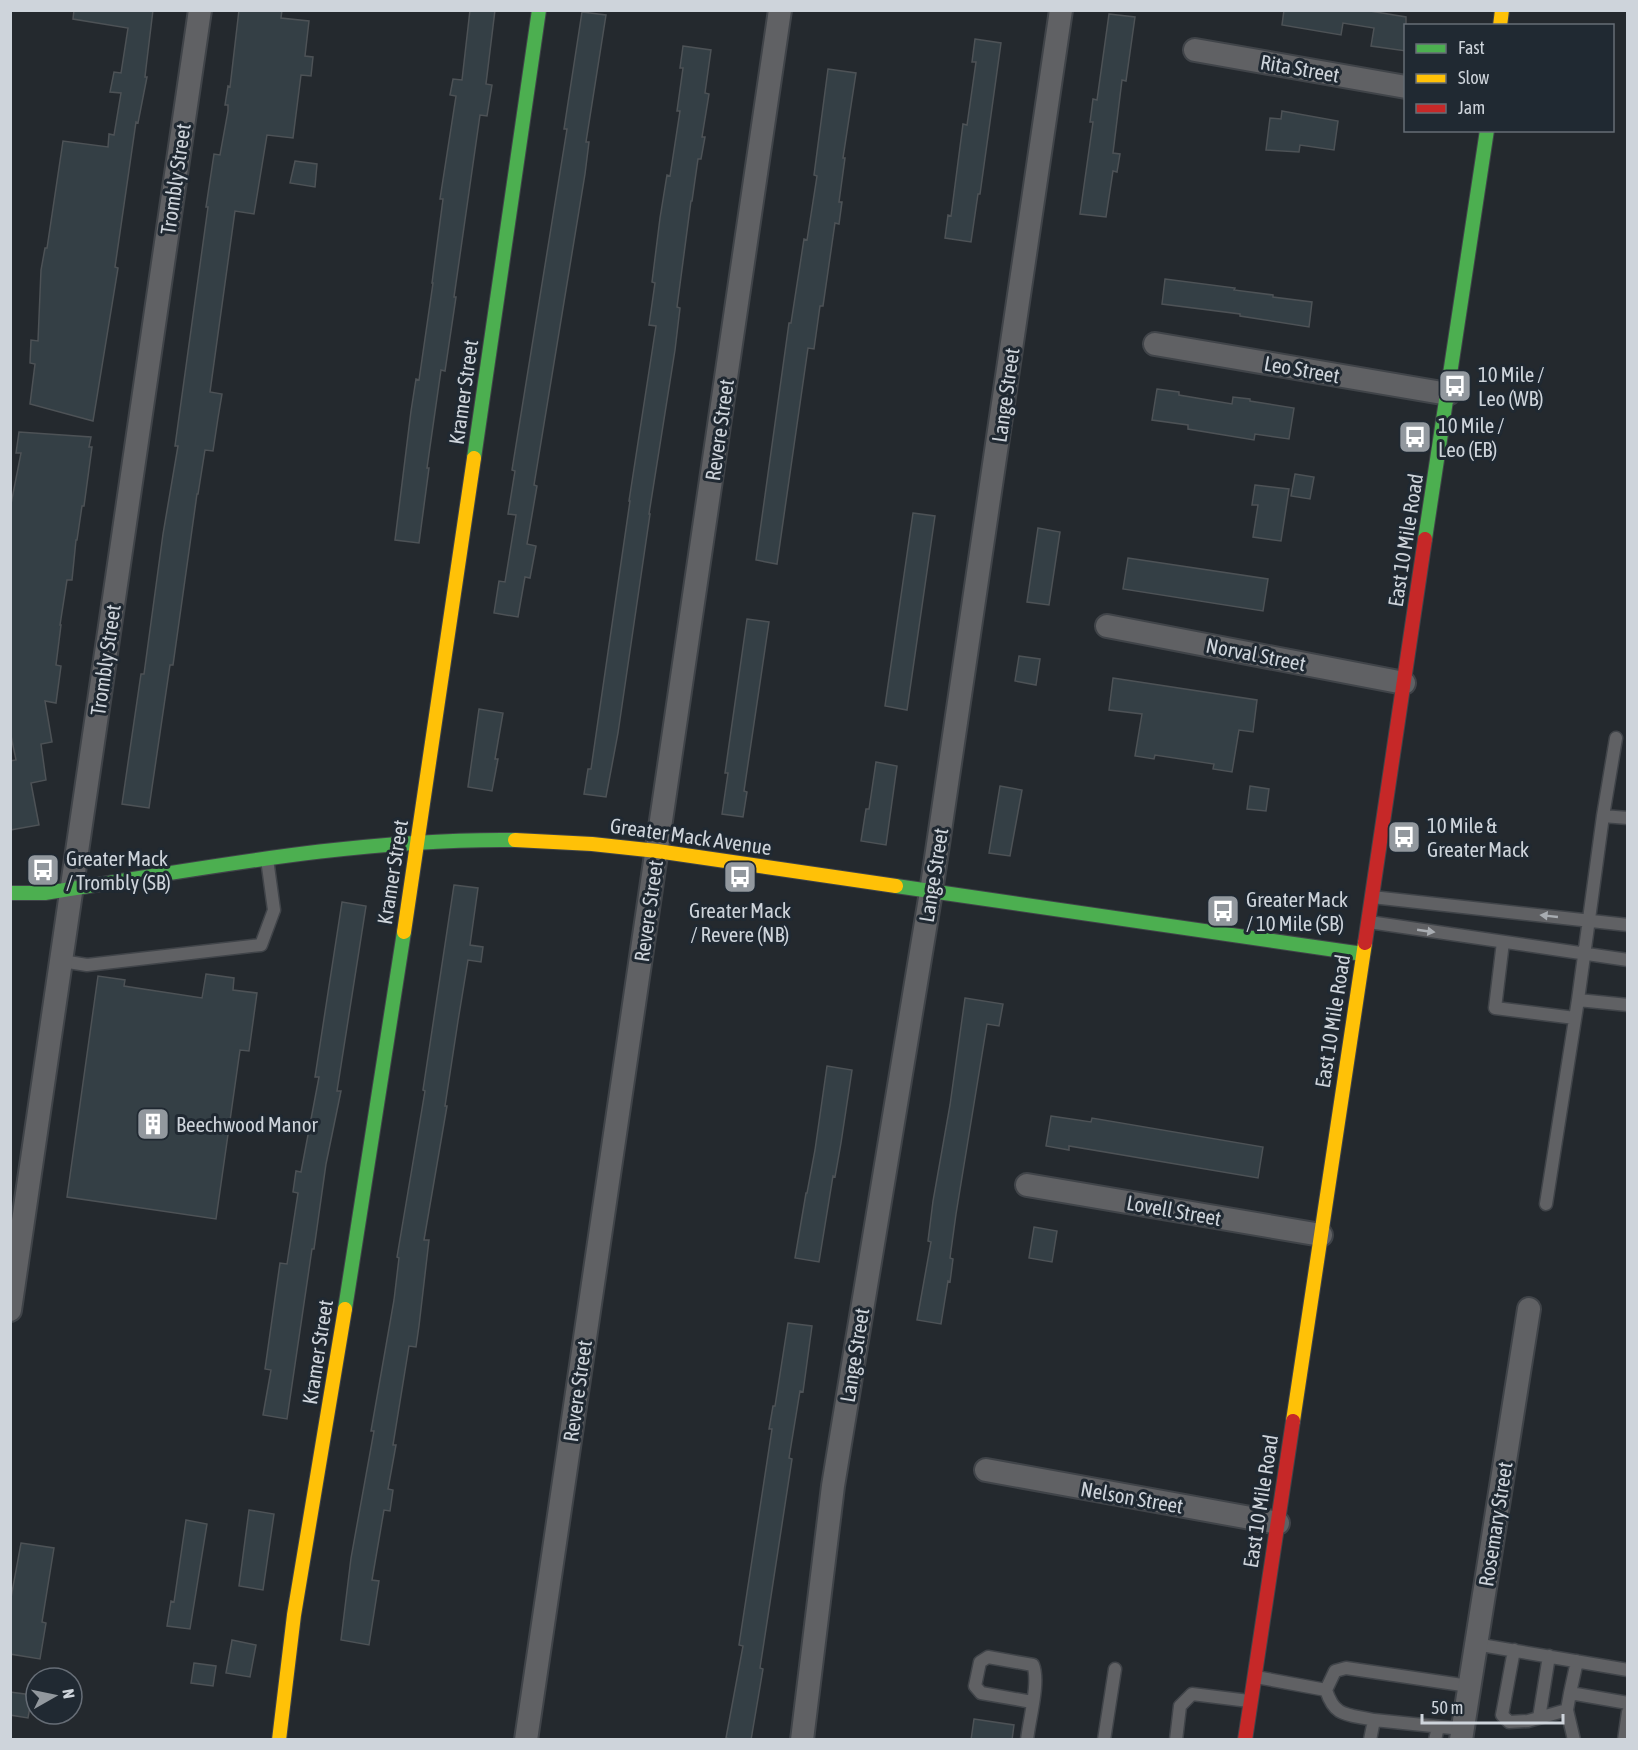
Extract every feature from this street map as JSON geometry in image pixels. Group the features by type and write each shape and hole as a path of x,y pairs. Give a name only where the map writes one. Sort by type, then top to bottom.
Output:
{"street":[{"name":"Trombly Street","path":"10,1310 200,10"},
{"name":"Kramer Street","path":"279,1740 294,1615 372,1147 540,10"},
{"name":"Revere Street","path":"526,1740 780,10"},
{"name":"Lange Street","path":"802,1740 833,1486 931,892 1061,10"},
{"name":"Rita Street","path":"1196,50 1404,87"},
{"name":"East 10 Mile Road","path":"1245,1740 1487,132"},
{"name":"Leo Street","path":"1155,344 1448,394"},
{"name":"Norval Street","path":"1107,626 1404,683"},
{"name":"Greater Mack Avenue","path":"10,893 45,893 329,849 462,839 541,840 657,851 1364,954"},
{"name":"Lovell Street","path":"1027,1185 1321,1235"},
{"name":"Rosemary Street","path":"1462,1734 1529,1309"},
{"name":"Nelson Street","path":"986,1470 1278,1523"}],"lane":[{"path":"1546,1204 1616,738"},
{"path":"1603,816 1628,819"},
{"path":"62,960 87,965 261,945 274,910 267,858"},
{"path":"1372,897 1628,925"},
{"path":"1368,922 1628,960"},
{"path":"1503,942 1495,1008 1575,1017"},
{"path":"1578,1000 1628,1005"},
{"path":"1475,1644 1628,1670"},
{"path":"1514,1650 1502,1715 1509,1722 1528,1721 1567,1710"},
{"path":"1539,1718 1549,1656"},
{"path":"1027,1740 1036,1673 1033,1665 988,1657 980,1662 975,1686 981,1693 1032,1702"},
{"path":"1574,1740 1567,1710 1577,1661"},
{"path":"1462,1734 1438,1727 1374,1720 1335,1711 1330,1704 1326,1690 1335,1671 1346,1668 1469,1686"},
{"path":"1104,1740 1115,1669"},
{"path":"1254,1676 1326,1690"},
{"path":"1570,1693 1628,1702"},
{"path":"1176,1740 1180,1706 1192,1694 1251,1701"},
{"path":"1624,1740 1628,1712"},
{"path":"1370,1740 1374,1720"},
{"path":"1435,1740 1438,1727"}],"building":[{"path":"74,10 153,10 145,77 147,77 138,123 136,122 115,267 118,268 93,421 30,404 35,364 30,363 31,340 38,341 41,270 45,248 47,248 63,141 108,147 109,134 114,135 121,93 110,92 114,72 121,73 128,28 73,19"},
{"path":"239,10 282,10 281,18 309,21 305,56 313,57 311,76 301,75 293,138 267,135 254,214 235,211 210,392 222,394 213,451 205,450 197,494 173,665 170,665 149,808 122,804 178,446 175,446 208,207 206,207 214,154 220,155 228,111 228,105 225,105 228,86 230,87"},
{"path":"470,10 495,10 486,84 492,85 487,116 480,115 445,371 441,370 427,468 429,468 419,543 395,540 411,411 416,379 419,380 433,283 443,199 440,199 456,96 450,95 453,79 462,80"},
{"path":"1284,10 1364,10 1406,17 1404,51 1371,46 1374,28 1343,23 1341,35 1282,25"},
{"path":"582,12 606,15 586,142 589,142 585,174 534,485 537,486 527,544 536,546 530,578 525,577 518,617 494,613 499,581 505,582 516,515 508,514 515,471 512,470 567,129 564,129"},
{"path":"1109,14 1135,17 1126,81 1122,80 1113,153 1120,154 1117,172 1113,171 1106,217 1080,214 1093,122 1090,122 1093,99 1097,100"},
{"path":"975,39 1001,43 971,242 945,238 948,215 951,216 963,124 967,125 976,62 972,62"},
{"path":"683,46 711,50 705,93 709,94 702,137 705,137 701,159 698,159 691,201 677,307 680,308 675,350 618,733 606,797 584,794 588,769 591,769 656,326 649,325 655,283 652,282 667,175 670,176 680,111 677,111 683,68 680,68"},
{"path":"828,69 856,73 843,158 845,158 839,202 842,202 839,224 835,223 823,306 820,306 814,349 808,348 777,564 756,560 789,323 791,323 804,239 807,240 817,176 814,175"},
{"path":"1282,111 1338,121 1334,150 1300,145 1299,152 1266,150 1270,118 1281,119"},
{"path":"295,161 317,164 315,187 290,183"},
{"path":"1165,279 1235,288 1234,290 1312,302 1309,327 1240,316 1240,314 1162,304"},
{"path":"1157,389 1232,404 1233,397 1294,408 1289,439 1255,434 1254,440 1188,429 1188,425 1152,420"},
{"path":"19,432 91,437 89,447 92,447 84,506 82,506 76,540 72,580 67,580 60,625 56,665 61,666 56,703 45,701 52,742 41,744 46,780 31,783 39,825 10,830 10,761 16,760 10,731 10,509 21,453 16,453"},
{"path":"1295,474 1314,477 1310,499 1291,496"},
{"path":"1255,485 1289,489 1281,541 1253,537 1258,505 1252,505"},
{"path":"913,513 935,516 907,710 885,706"},
{"path":"1038,528 1060,532 1049,605 1027,602"},
{"path":"1128,558 1268,579 1263,611 1123,589"},
{"path":"747,619 769,622 744,791 747,792 743,817 722,814 728,773 725,773"},
{"path":"1019,656 1040,659 1036,685 1015,681"},
{"path":"1113,678 1257,700 1253,732 1239,730 1232,772 1213,769 1214,764 1155,755 1154,759 1135,756 1142,714 1109,710"},
{"path":"479,709 503,713 492,791 468,787"},
{"path":"876,762 897,766 886,845 861,841 866,809 869,809"},
{"path":"1000,786 1022,790 1010,856 989,853"},
{"path":"1250,786 1269,789 1266,811 1247,809"},
{"path":"454,885 478,888 470,945 483,947 481,962 468,960 458,1021 445,1106 447,1106 424,1240 429,1240 416,1347 409,1346 393,1445 396,1445 388,1489 393,1490 390,1511 384,1510 372,1580 379,1581 369,1645 341,1640 351,1558 374,1431 371,1431 394,1300 399,1258 397,1257 425,1091 423,1090"},
{"path":"342,902 366,906 337,1091 341,1091 326,1164 314,1249 312,1249 287,1419 263,1415 271,1370 265,1369 280,1263 287,1264 298,1193 293,1192 296,1171 301,1172 319,1077 315,1077"},
{"name":"Beechwood Manor","path":"206,974 234,978 233,990 257,993 249,1051 240,1050 216,1219 67,1197 98,976 125,980 124,986 202,998"},
{"path":"965,998 1003,1004 999,1026 987,1024 956,1214 950,1258 953,1259 950,1282 948,1281 941,1324 917,1320 931,1242 928,1241 933,1201 950,1105"},
{"path":"827,1066 852,1070 819,1262 795,1258 815,1150"},
{"path":"1051,1116 1091,1122 1092,1118 1263,1147 1258,1178 1069,1146 1069,1150 1046,1146"},
{"path":"1034,1227 1057,1231 1052,1262 1029,1258"},
{"path":"788,1323 812,1326 803,1392 800,1391 789,1458 792,1459 751,1740 734,1740 726,1738 743,1646 739,1645 772,1429 769,1429 773,1406 775,1406"},
{"path":"249,1510 274,1514 263,1590 239,1586"},
{"path":"186,1520 207,1524 190,1629 167,1626 171,1601 174,1602"},
{"path":"21,1543 54,1548 42,1622 46,1623 40,1659 10,1654 10,1603"},
{"path":"232,1640 256,1645 250,1677 226,1673"},
{"path":"194,1663 216,1666 213,1686 191,1683"},
{"path":"10,1692 24,1694 24,1717 10,1715"},
{"path":"974,1719 1014,1725 1012,1740 971,1740"}],"traffic: fast":[{"path":"474,458 539,10"},
{"path":"1425,539 1487,132"},
{"path":"10,893 45,893 220,865 338,850 396,844 515,840"},
{"path":"896,886 1363,954"},
{"path":"345,1309 404,932"}],"traffic: slow":[{"path":"1500,24 1502,10"},
{"path":"404,932 474,458"},
{"path":"515,840 592,844 657,851 896,886"},
{"path":"1293,1421 1365,943"},
{"path":"279,1740 294,1615 345,1309"}],"traffic: jam":[{"path":"1365,943 1425,539"},
{"path":"1245,1740 1293,1421"}],"place":[{"name":"10 Mile / Leo (WB)","path":"1455,386"},
{"name":"10 Mile / Leo (EB)","path":"1415,437"},
{"name":"10 Mile & Greater Mack","path":"1404,837"},
{"name":"Greater Mack / Trombly (SB)","path":"43,870"},
{"name":"Greater Mack / Revere (NB)","path":"740,877"},
{"name":"Greater Mack / 10 Mile (SB)","path":"1223,911"},
{"name":"Beechwood Manor","path":"153,1124"}]}
